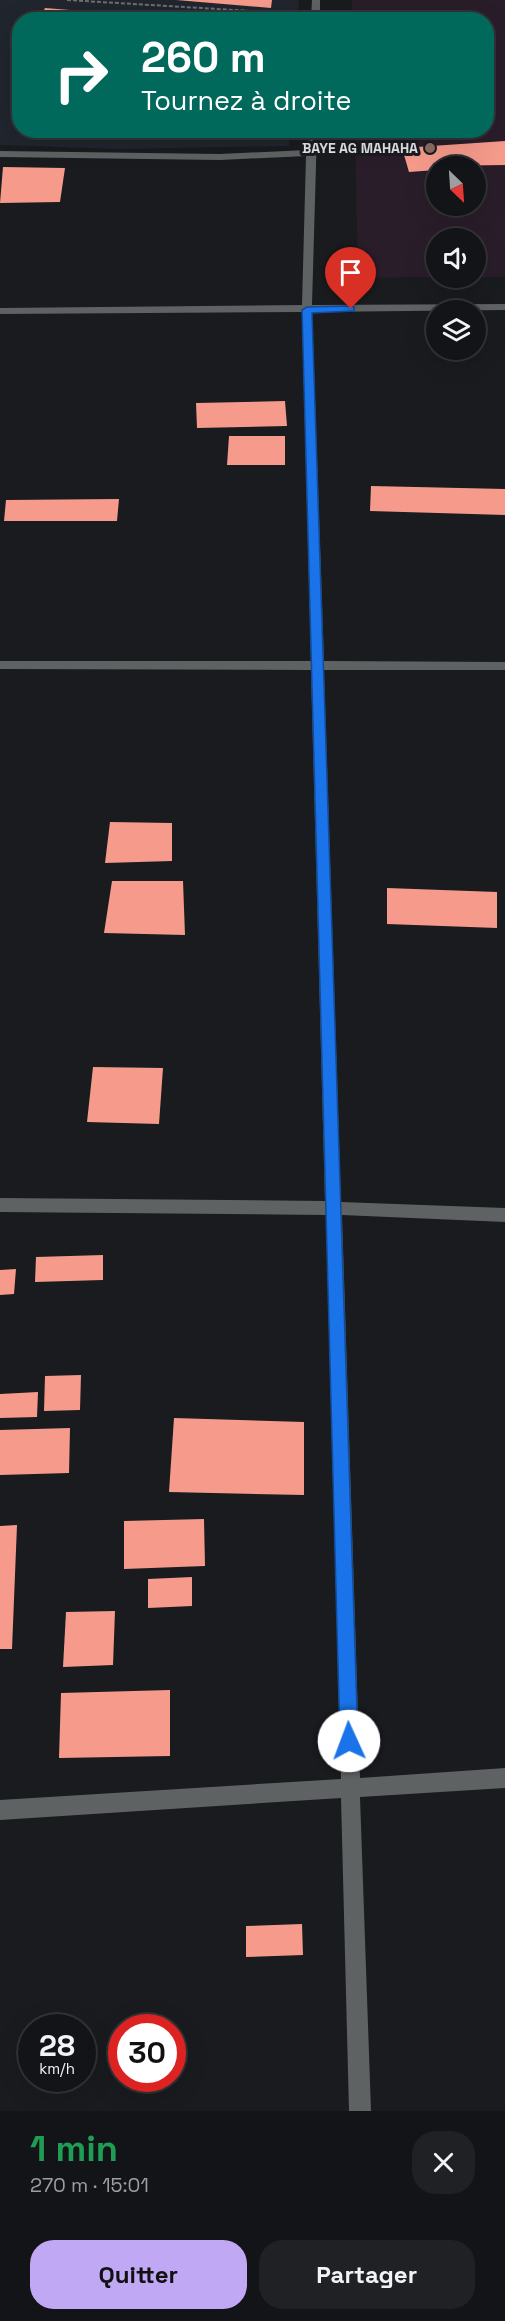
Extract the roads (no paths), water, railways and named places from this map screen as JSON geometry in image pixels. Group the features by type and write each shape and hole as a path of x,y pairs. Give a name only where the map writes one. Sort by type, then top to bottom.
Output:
{"street":[{"path":"312,138 307,310 360,2111"},
{"path":"0,154 220,157 311,153"},
{"path":"0,311 505,307"},
{"path":"0,665 318,668 505,666"},
{"path":"0,1205 334,1208 505,1215"},
{"path":"0,1810 505,1778"}],"place":[{"name":"BAYE AG MAHAHA","path":"430,148"}]}
